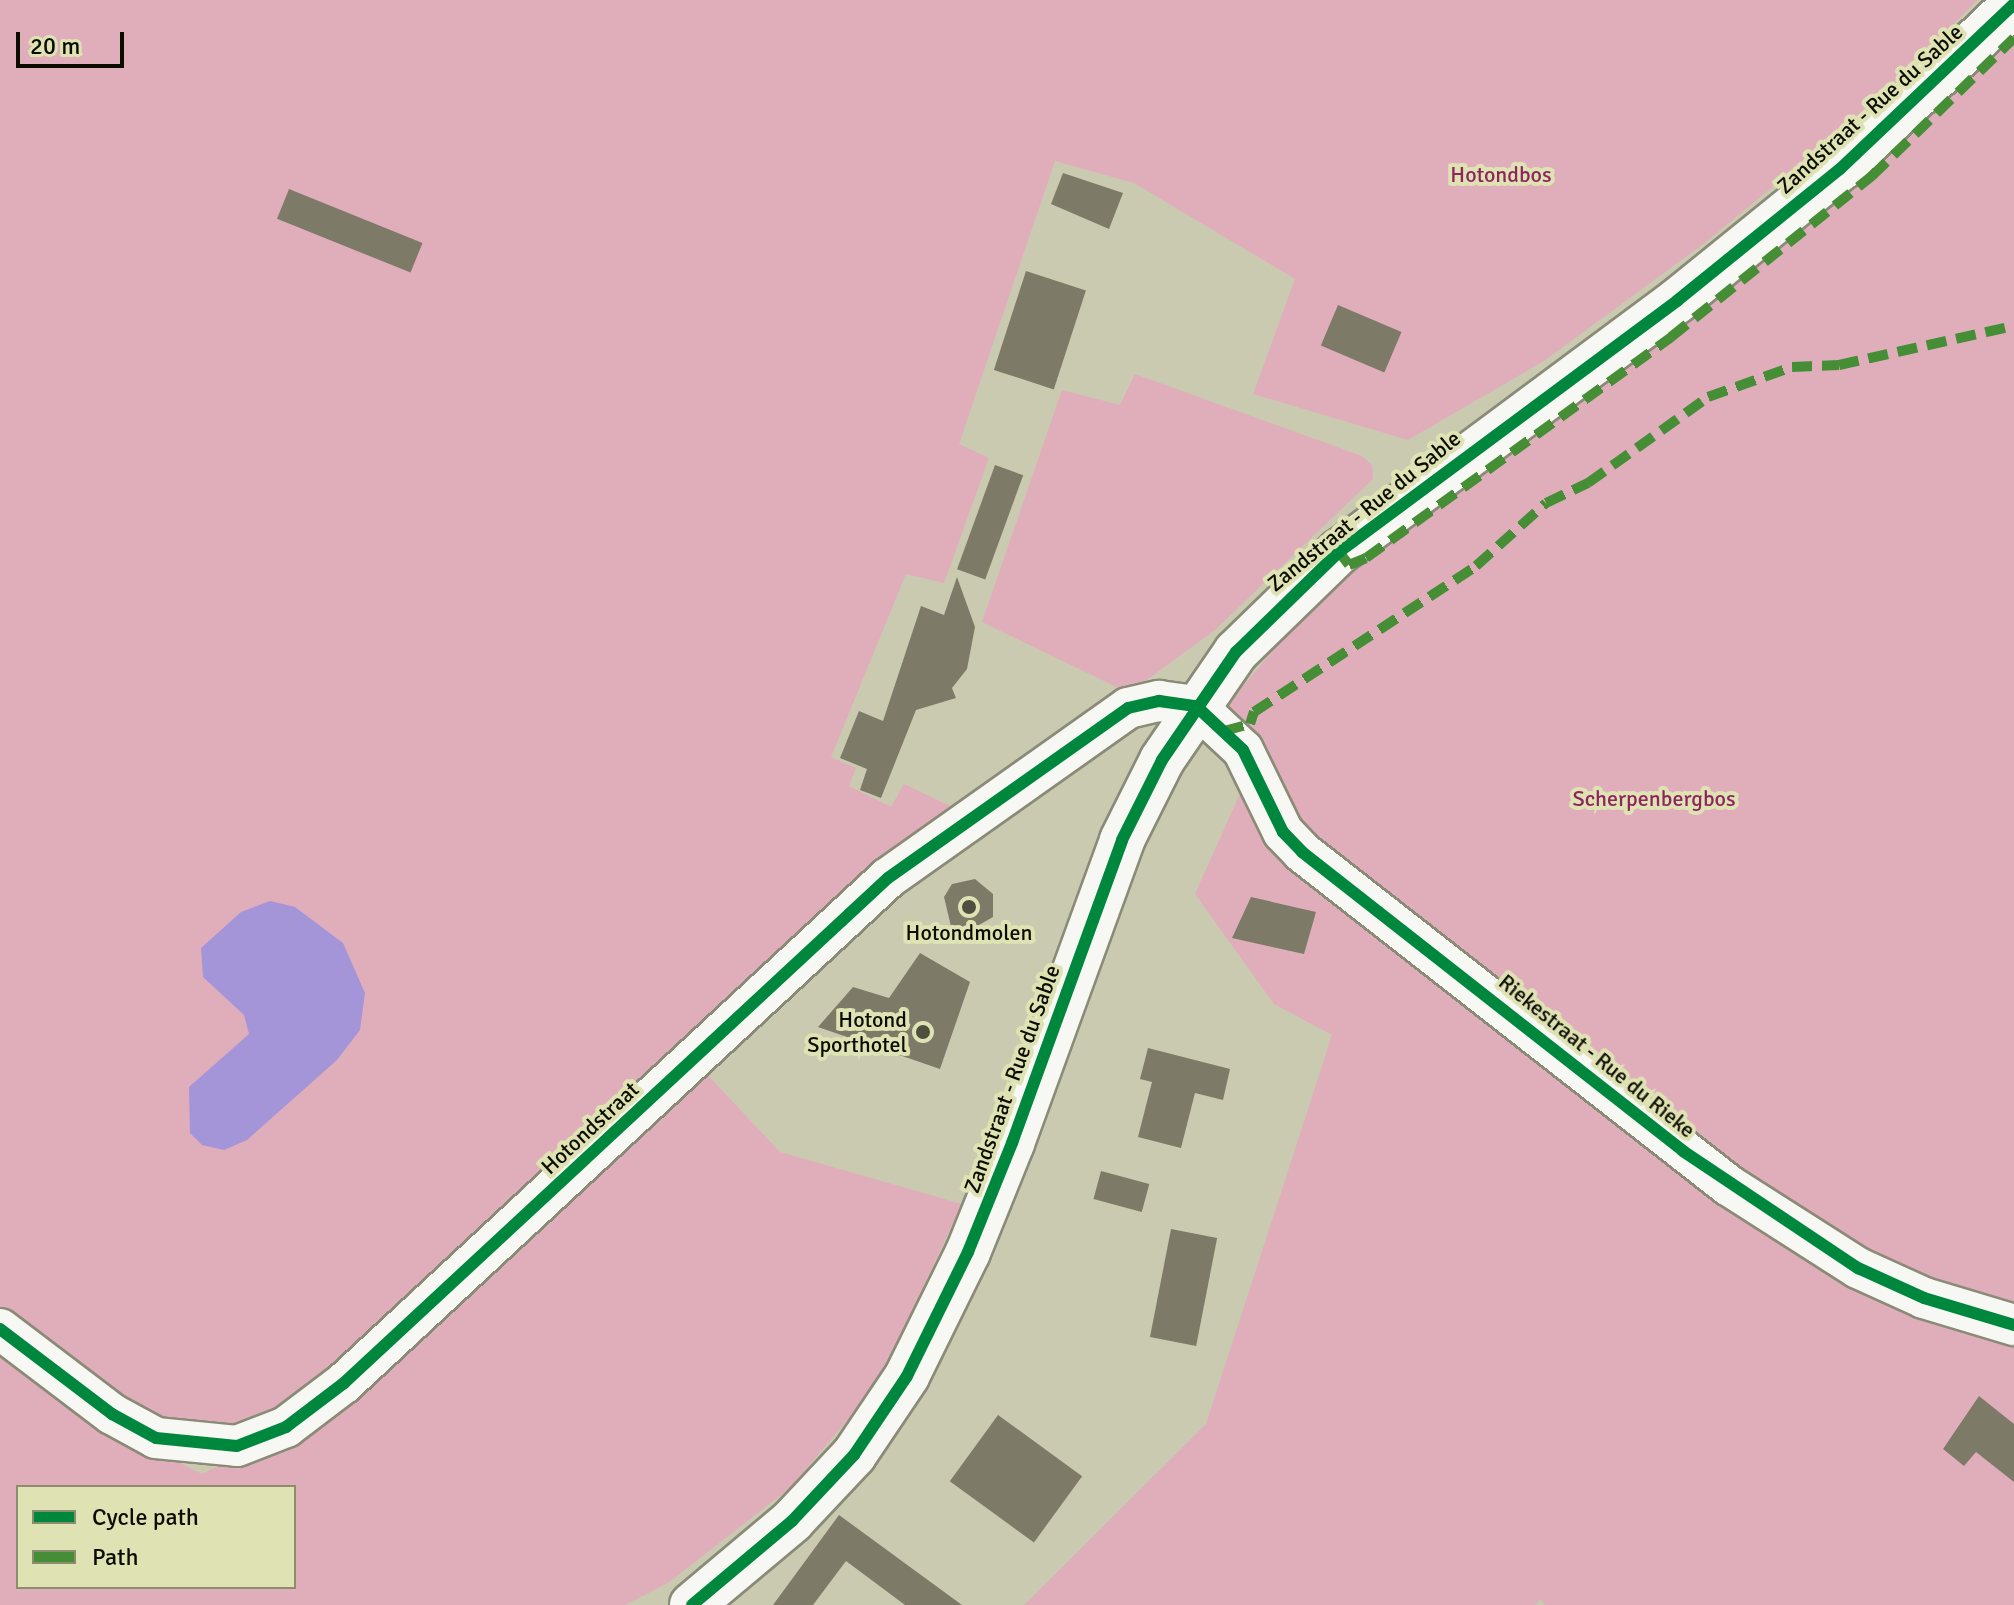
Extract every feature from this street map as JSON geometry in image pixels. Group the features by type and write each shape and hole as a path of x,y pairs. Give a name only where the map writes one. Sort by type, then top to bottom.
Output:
{"main road":[{"name":"Zandstraat - Rue du Sable","path":"692,1605 792,1521 854,1455 929,1337 1012,1143 1122,840 1210,719 1236,652 1298,585 1449,464 1678,300 1840,169 2014,4"}],"street":[{"name":"Hotondstraat","path":"0,1329 112,1414 156,1438 237,1446 286,1427 355,1373 888,878 1128,708 1159,701 1210,719"},
{"name":"Riekestraat - Rue du Rieke","path":"1210,719 1252,764 1277,821 1302,852 1717,1176 1858,1268 1924,1298 2014,1325"}],"green space":[{"name":"Hotondbos","path":"0,0 1978,0 1868,108 1706,242 1544,361 1408,440 1253,394 1295,279 1134,183 1055,161 959,444 989,458 944,583 906,574 831,757 856,768 849,786 891,807 904,784 950,806 348,1363 248,1430 183,1429 109,1392 0,1307"},
{"name":"Scherpenbergbos","path":"2014,35 2014,1605 1545,1605 1541,1599 1535,1605 1024,1605 1206,1424 1332,1035 1274,1004 1195,894 1247,778 1211,723 1327,588 1777,252"},
{"path":"1135,374 1362,456 1372,465 1373,479 1215,630 1129,693 982,622 1062,390 1120,405"},
{"path":"704,1071 780,1152 962,1204 887,1364 850,1417 790,1488 668,1583 625,1605 0,1605 0,1337 136,1441 202,1474 250,1451"}],"shaded area":[{"path":"270,901 295,907 343,943 365,993 360,1030 337,1060 247,1140 224,1150 202,1145 190,1133 189,1087 249,1034 244,1015 203,977 201,948 241,912"}],"building":[{"path":"1063,173 1123,193 1109,229 1051,204"},
{"path":"289,189 423,243 411,273 277,219"},
{"path":"1026,271 1086,290 1054,389 994,370"},
{"path":"1338,305 1402,332 1384,372 1321,346"},
{"path":"995,465 1023,475 985,580 957,569"},
{"path":"957,577 975,627 967,669 952,688 956,698 916,710 881,798 860,790 867,769 840,758 859,711 883,721 921,606 944,615"},
{"name":"Hotondmolen","path":"975,879 993,894 993,917 954,939 944,897 952,884"},
{"path":"1251,897 1316,912 1304,954 1232,938"},
{"path":"920,953 970,982 940,1069 818,1027 853,987 889,998"},
{"path":"1148,1048 1230,1069 1223,1100 1195,1093 1181,1148 1138,1137 1152,1082 1140,1079"},
{"path":"1101,1171 1149,1184 1142,1212 1093,1199"},
{"path":"1171,1229 1217,1238 1196,1346 1150,1337"},
{"path":"1979,1396 2014,1424 2014,1482 1976,1452 1964,1466 1943,1449"},
{"path":"998,1415 1082,1476 1034,1542 950,1481"},
{"path":"839,1515 962,1605 905,1605 846,1561 813,1605 773,1605"}],"marked path":[{"path":"1339,552 1349,565 1366,558 1671,337 1872,176 2014,38"},
{"path":"1224,731 1250,724 1254,712 1476,566 1546,503 1588,483 1708,397 1792,367 1839,365 2014,326"}],"cycle path":[{"path":"692,1605 792,1521 854,1455 907,1376 968,1252 1012,1143 1122,840 1162,760 1236,652 1339,552 1678,300 1840,169 2014,4"},
{"path":"0,1329 112,1414 156,1438 237,1446 286,1427 344,1383 888,878 1128,708 1159,701 1196,706"},
{"path":"1196,706 1243,750 1283,832 1302,852 1683,1151 1858,1268 1924,1298 2014,1325"}],"place":[{"name":"Hotondmolen","path":"969,907"},
{"name":"Hotond Sporthotel","path":"923,1032"}]}
